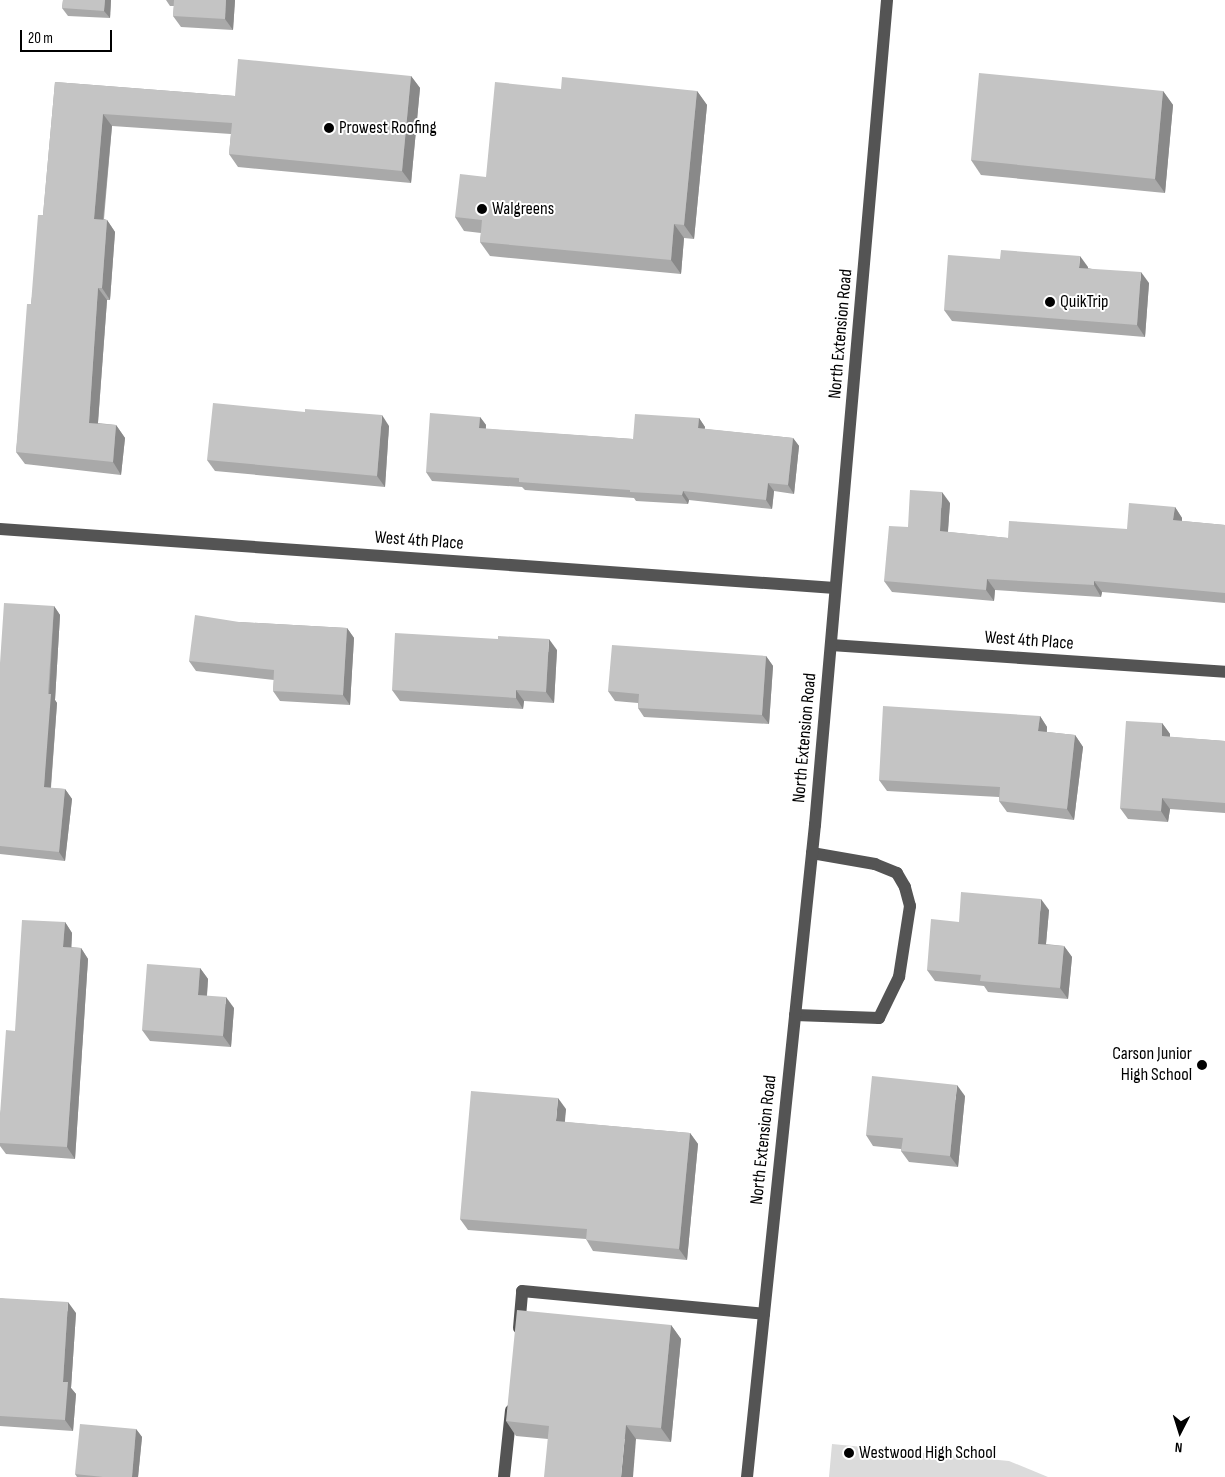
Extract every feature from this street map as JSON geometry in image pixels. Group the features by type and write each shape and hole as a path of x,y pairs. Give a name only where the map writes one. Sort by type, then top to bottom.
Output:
{"street":[{"name":"North Extension Road","path":"747,1477 812,853 887,0"},
{"name":"West 4th Place","path":"0,529 835,588"},
{"name":"West 4th Place","path":"831,645 1225,672"},
{"path":"794,1015 879,1018 898,977 909,914 905,887 897,873 875,864 812,853"},
{"path":"518,1340 522,1291 764,1314"},
{"path":"504,1477 512,1399"}],"shaded area":[{"name":"Westwood High School","path":"832,1444 1009,1461 1048,1477 829,1477"}],"building":[{"path":"63,0 105,0 104,11 62,8"},
{"path":"174,0 226,0 225,19 173,16"},
{"path":"238,59 411,76 402,171 229,154 232,123 103,114 94,219 107,220 102,288 98,288 89,423 116,425 113,462 16,452 27,304 31,304 38,215 43,215 55,82 235,96"},
{"path":"979,73 1163,91 1155,179 971,160"},
{"name":"Walgreens","path":"562,77 697,91 684,225 674,224 671,260 480,242 482,220 455,217 460,174 486,177 495,82 561,89"},
{"name":"QuikTrip","path":"1001,250 1080,256 1079,268 1141,272 1137,325 944,310 948,255 1000,259"},
{"path":"213,403 305,412 305,409 382,415 377,476 207,460"},
{"path":"430,413 480,417 479,428 633,439 635,414 699,418 698,428 793,438 788,485 768,483 766,500 683,491 682,495 630,492 630,490 519,482 519,478 426,472"},
{"path":"910,490 942,492 940,531 1008,538 1009,521 1127,529 1129,503 1175,507 1173,520 1225,525 1225,593 1094,581 1094,585 987,579 986,590 884,581 889,526 908,527"},
{"path":"4,603 54,606 48,694 51,694 44,787 65,789 59,852 0,846 0,663"},
{"path":"195,615 239,622 347,628 343,695 273,691 274,670 189,661"},
{"path":"395,633 498,639 498,636 549,639 546,692 516,690 516,698 392,690"},
{"path":"612,645 766,656 762,715 638,708 639,694 608,691"},
{"path":"883,706 1040,716 1038,731 1075,735 1067,809 999,801 1000,787 879,780"},
{"path":"1126,721 1162,723 1162,736 1225,741 1225,803 1162,798 1161,811 1120,808"},
{"path":"961,892 1041,899 1038,944 1064,946 1060,988 980,981 981,975 927,970 931,919 959,922"},
{"path":"22,920 65,922 63,947 81,948 67,1147 0,1143 6,1030 15,1031"},
{"path":"147,964 200,968 198,995 226,997 223,1036 142,1030"},
{"path":"872,1076 957,1085 950,1156 901,1151 903,1138 866,1135"},
{"path":"471,1091 558,1098 556,1121 690,1133 679,1249 586,1240 587,1229 460,1219"},
{"path":"0,1298 68,1302 63,1382 68,1382 65,1420 0,1416"},
{"path":"517,1310 671,1325 661,1428 626,1425 621,1477 544,1477 549,1426 506,1421"},
{"path":"80,1424 136,1429 132,1477 103,1477 75,1474"}],"place":[{"name":"Prowest Roofing","path":"329,128"},
{"name":"Walgreens","path":"482,209"},
{"name":"QuikTrip","path":"1050,302"},
{"name":"Carson Junior High School","path":"1202,1065"},
{"name":"Westwood High School","path":"849,1453"}]}
